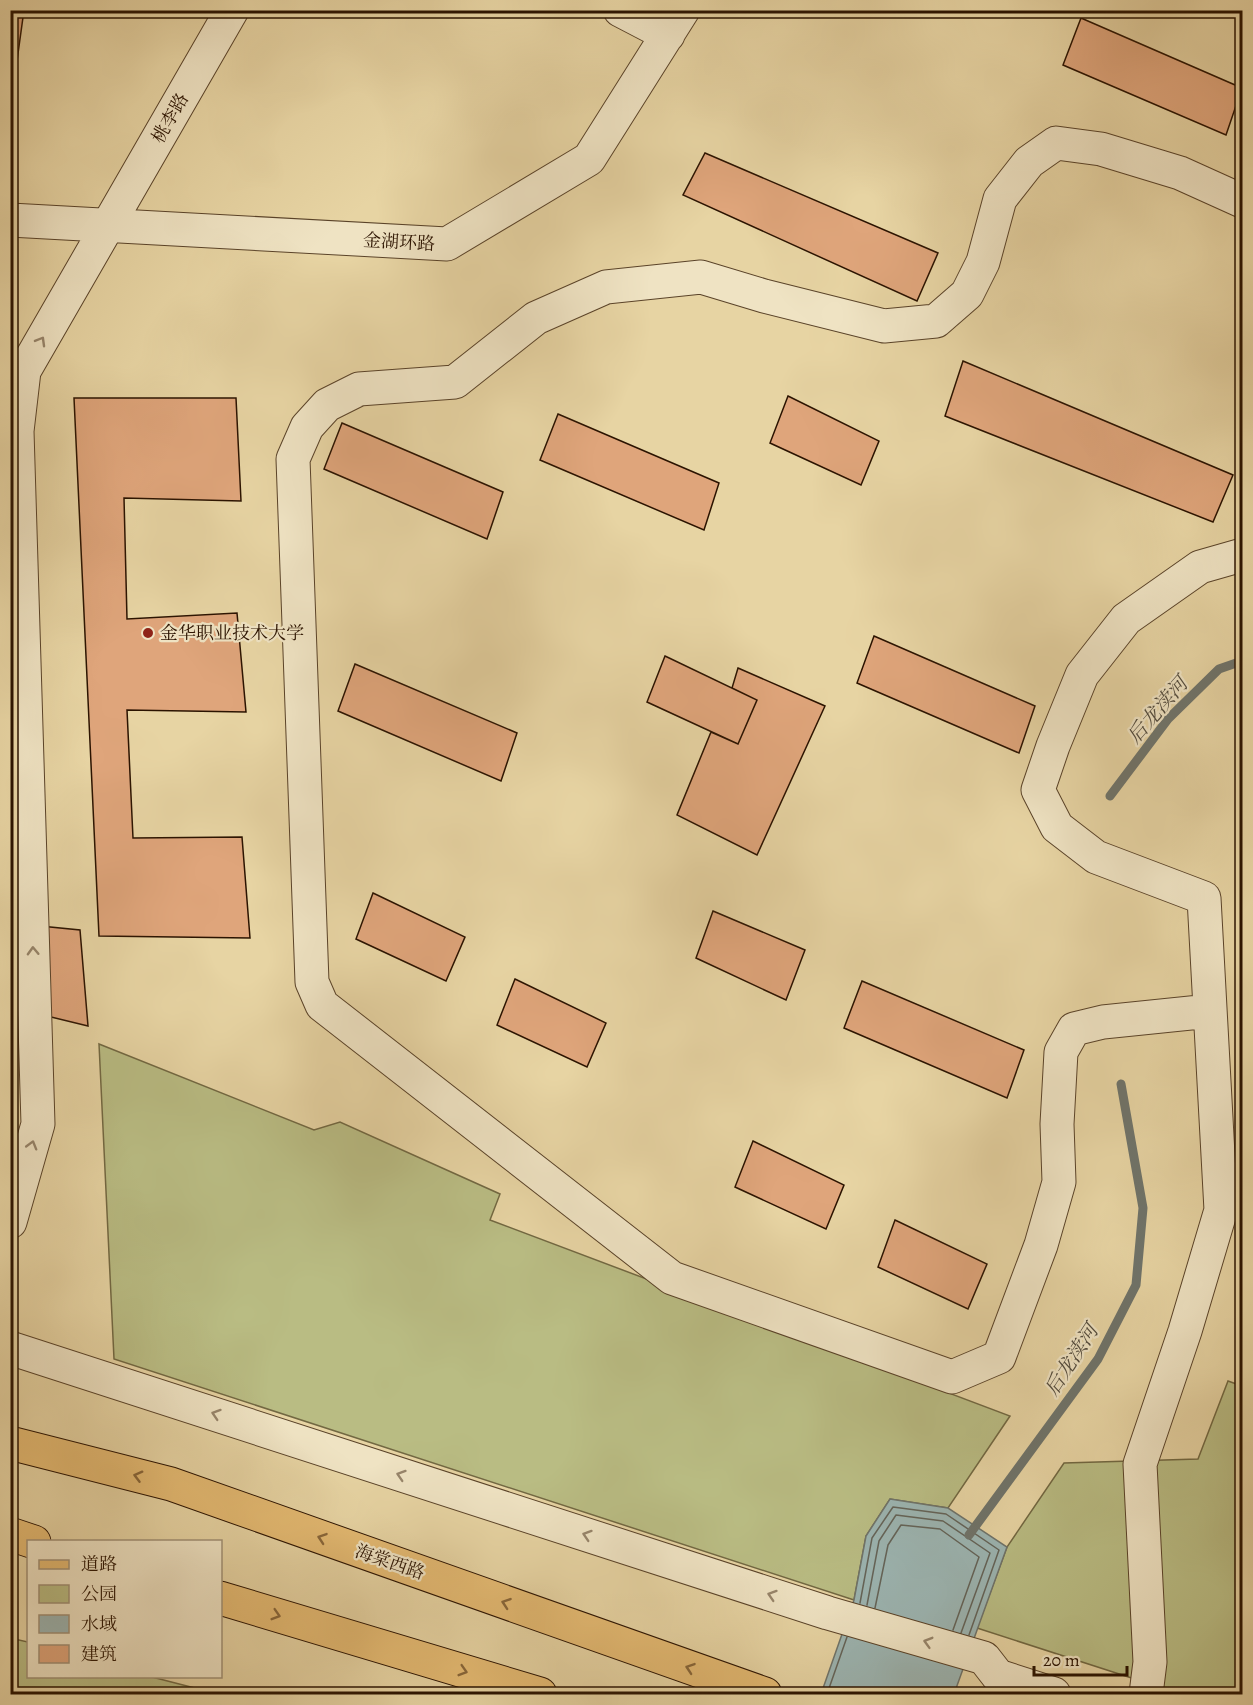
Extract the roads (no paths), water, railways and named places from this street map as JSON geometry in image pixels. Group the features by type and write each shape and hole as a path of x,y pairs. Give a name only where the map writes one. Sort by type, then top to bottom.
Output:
{"main road":[{"name":"海棠西路","path":"10,1443 171,1485 765,1695"},
{"path":"10,1534 28,1540"},
{"path":"222,1599 540,1695"}],"street":[{"name":"桃李路","path":"10,1222 38,1124 17,431 24,371 232,10"},
{"path":"620,10 675,23"},
{"name":"金湖环路","path":"10,220 447,244 589,159 675,23"},
{"path":"1210,1011 1103,1022 1074,1029 1061,1052 1058,1124 1059,1182 1041,1245 999,1357 952,1377 672,1278 322,1005 312,982 293,459 307,427 327,405 359,389 455,382 536,318 606,287 701,277 764,297 884,326 936,321 967,294 982,262 1000,199 1029,162 1056,143 1101,149 1180,173 1242,201"},
{"path":"1146,1695 1150,1662 1140,1464 1185,1331 1221,1210 1204,898 1096,857 1057,827 1038,790 1082,675 1126,619 1200,567 1242,555"},
{"path":"10,1348 828,1613 984,1658 998,1676 1054,1695"}],"water":[{"path":"890,1499 948,1508 1007,1547 954,1694 821,1694 854,1600 866,1536"}],"waterway":[{"name":"后龙渎河","path":"1110,796 1168,719 1219,669 1242,661"},
{"name":"后龙渎河","path":"969,1535 1098,1359 1136,1285 1143,1208 1121,1084"}],"place":[{"name":"金华职业技术大学","path":"148,633"}]}
